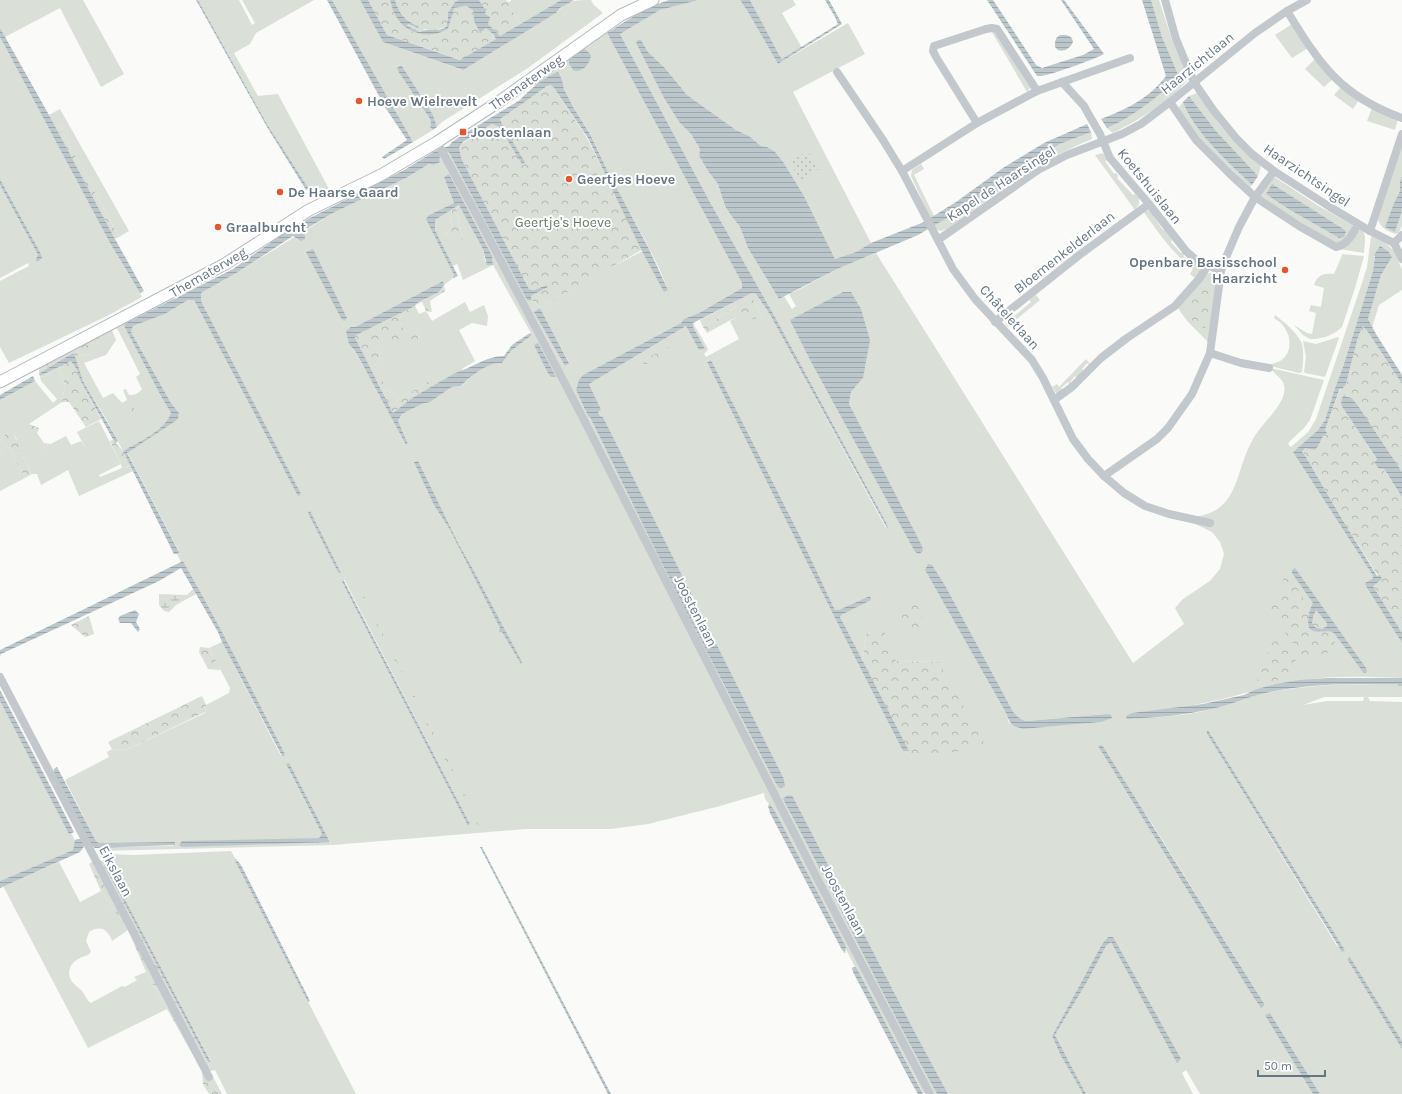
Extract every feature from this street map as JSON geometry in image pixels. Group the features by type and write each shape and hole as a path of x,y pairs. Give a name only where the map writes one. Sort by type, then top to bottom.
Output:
{"street":[{"name":"Thematerweg","path":"0,382 234,259 309,210 438,145 621,16 653,0"},
{"name":"Haarzichtsingel","path":"1165,0 1176,39 1194,82 1214,111 1236,138 1252,154 1274,171 1358,224 1394,243"},
{"name":"Haarzichtlaan","path":"1101,138 1122,134 1141,124 1255,33 1307,0"},
{"path":"1288,11 1316,55 1341,84 1371,105 1402,118"},
{"path":"977,123 936,57 933,51 934,46 986,29 996,29 1037,91"},
{"path":"902,171 977,123 1037,91 1130,58"},
{"name":"Châteletlaan","path":"837,72 902,171 953,269 963,284 995,322 1032,360 1044,378 1073,439 1088,459 1104,476 1124,493 1144,506 1168,514 1210,523"},
{"name":"Koetshuislaan","path":"1062,82 1084,106 1110,158 1186,251 1196,259 1221,271"},
{"name":"Haarzichtsingel","path":"1170,102 1196,140 1230,174 1255,197 1299,226 1336,247 1341,246 1348,240 1358,224"},
{"path":"1370,231 1402,134"},
{"name":"Kapel de Haarsingel","path":"938,240 1038,170 1101,138"},
{"name":"Joostenlaan","path":"438,145 446,157 571,396 772,787 817,878 930,1094"},
{"path":"1104,476 1157,439 1168,428 1192,394 1210,353 1221,271 1239,227 1255,197 1274,171"},
{"name":"Bloemenkelderlaan","path":"995,322 1078,256 1149,204"},
{"path":"1402,235 1394,243 1402,259"},
{"path":"1054,400 1072,387 1101,358 1127,338 1175,306 1199,279 1208,265"},
{"path":"1210,353 1241,363 1269,368"},
{"name":"Eikslaan","path":"0,677 210,1077"}],"green space":[{"path":"0,0 83,0 124,74 101,87 60,8 5,37 0,28"},
{"path":"198,0 239,0 252,25 255,23 242,0 314,0 256,33 250,44 234,53 258,96 278,94 329,189 313,198 310,196 309,189 267,124"},
{"path":"332,0 360,0 383,42 462,70 556,13 568,3 580,0 591,0 603,13 528,68 442,122 437,127 433,115 402,66 398,71 430,119 430,127 433,130 413,142"},
{"path":"368,0 390,0 402,24 412,31 423,34 439,33 448,29 453,8 466,6 473,10 474,21 480,33 485,28 489,29 496,39 461,60 387,35"},
{"path":"395,0 459,0 450,11 447,19 447,26 434,31 425,29 421,32 406,26 408,24 418,28 419,26 410,22 404,16"},
{"path":"479,0 506,0 520,24 498,36 488,24 489,19 485,14 487,10"},
{"path":"511,0 561,0 520,24 506,1 510,2"},
{"path":"699,0 740,0 778,64 848,23 865,54 793,92 871,243 856,252 835,259 804,196 767,147 761,146 749,136 736,130 687,95 665,68 648,52 641,40 636,43 664,98 679,122 691,134 700,149 699,156 718,184 725,206 740,227 748,248 779,299 784,296 792,309 796,306 789,294 835,270 876,253 1133,663 1184,624 1175,608 1183,599 1210,581 1220,569 1224,554 1220,542 1212,532 1193,523 1193,517 1208,514 1220,508 1228,499 1238,478 1246,453 1255,435 1279,405 1285,389 1281,379 1270,368 1324,380 1310,420 1289,442 1288,444 1291,447 1308,432 1316,419 1367,267 1371,237 1372,236 1387,244 1395,252 1402,270 1402,290 1379,305 1372,328 1368,319 1381,275 1392,257 1375,255 1373,271 1325,420 1318,430 1293,452 1373,576 1372,579 1365,583 1402,643 1402,678 1350,677 1312,679 1275,685 1195,705 1132,713 1127,719 1191,713 1219,707 1270,692 1302,687 1366,684 1398,684 1399,686 1402,686 1402,697 1368,697 1370,701 1402,702 1402,1041 1350,957 1347,959 1402,1049 1402,1094 1320,1094 1270,1013 1266,1015 1313,1094 1200,1094 1186,1070 1182,1073 1193,1094 1086,1094 1055,1035 1087,982 1106,946 1111,941 1120,958 1113,937 1108,937 1102,944 1052,1036 1061,1056 1083,1094 948,1094 792,795 784,800 937,1094 923,1093 855,967 777,815 765,799 764,793 648,824 611,829 525,829 333,845 99,851 97,847 173,846 175,842 99,843 96,841 65,780 109,757 107,752 112,749 126,750 205,713 206,705 229,693 230,688 209,648 222,642 281,756 285,754 183,561 181,562 177,554 179,551 127,452 178,419 179,413 171,403 131,332 133,326 165,314 188,300 194,300 283,468 301,495 201,301 201,293 335,212 406,178 429,164 434,165 440,162 441,154 449,151 527,300 532,300 540,308 604,271 643,251 668,290 650,250 615,186 590,134 566,94 562,80 551,76 534,87 536,82 590,43 607,33 742,283 742,288 699,313 684,319 681,323 583,375 576,390 685,610 775,782 779,788 785,784 784,779 603,417 600,416 598,412 600,410 589,384 686,326 699,350 704,349 693,327 693,323 707,347 708,350 704,354 706,357 739,339 730,321 737,317 762,317 753,299 748,299 703,327 700,320 752,293 756,294 769,313 886,528 888,526 775,317 711,204 620,34 660,10","holes":["449,174 492,257 493,265 532,335 511,351 502,363 497,363 486,367 475,374 462,386 452,387 430,402 422,404 402,414 398,421 408,444 406,445 357,354 350,345 350,335 351,327 355,327 443,281 444,285 453,278 454,275 429,215 454,203 444,177","843,292 863,378 851,392 849,404 919,554 915,552 811,362 791,320","540,308 569,362 565,366 535,312","711,360 801,538 835,610 839,610 840,617 862,663 866,636 896,661 939,662 903,751 707,362","925,570 946,587 1013,713 1016,716 1027,721 1106,714 1101,722 1023,729 1009,723 1006,713","344,579 470,824 468,826 342,582","1324,697 1364,697 1363,701 1327,701 1303,705","1208,730 1345,950 1337,946 1207,734","1098,746 1151,822 1265,1005 1261,1008 1254,998","286,765 331,843 224,845 319,838 322,834"]},
{"path":"750,0 793,0 796,5 782,13 802,48 782,59 779,56"},
{"path":"1151,0 1159,0 1172,40 1189,79 1154,109 1113,133 1107,128 1132,115 1170,86 1174,86 1180,79 1162,37"},
{"path":"1292,24 1308,48 1292,58 1275,35"},
{"path":"992,32 996,33 1030,88 1027,92"},
{"path":"0,37 110,243 142,297 107,316 9,363 0,347 0,281 29,266 28,263 0,278 0,185 38,255 36,259 40,252 0,179"},
{"path":"1315,59 1333,79 1324,87 1305,69"},
{"name":"Geertje's Hoeve","path":"552,85 587,138 607,178 614,186 645,248 540,308 532,300 531,296 548,287 547,285 534,290 529,289 462,160 459,148 463,143 492,124 498,127 522,163 525,162 500,119 547,86"},
{"path":"1341,87 1359,100 1353,109 1334,95"},
{"path":"1197,93 1231,138 1261,166 1258,176 1216,131 1189,96"},
{"path":"1183,102 1195,125 1223,157 1252,185 1250,187 1200,140 1178,109"},
{"path":"1372,108 1398,119 1395,130 1367,121"},
{"path":"60,109 129,231 119,237 59,125 55,127 49,115"},
{"path":"59,125 119,237 115,239 55,127"},
{"path":"1091,132 1092,139 1053,157 1035,168 947,229 941,231 935,229 934,226 1032,160 1060,144"},
{"path":"1402,144 1402,176 1400,181 1400,191 1395,201 1395,232 1402,211 1402,225 1399,233 1395,234 1382,227 1378,219"},
{"path":"808,151 819,169 800,181 790,162"},
{"path":"1103,153 1108,160 1105,161 1114,174 1116,173 1118,176 1117,178 1133,195 1135,194 1139,198 1139,204 1135,210 1095,155"},
{"path":"921,164 924,169 914,175 934,216 930,218 911,176 912,170"},
{"path":"1273,176 1317,205 1352,225 1353,230 1341,244 1332,242 1260,197","holes":["1272,185 1345,230 1346,233 1342,238 1339,238 1290,210 1267,194"]},
{"path":"460,205 483,249 485,261 493,265 463,280 457,264 453,266 436,233 435,220 452,209 450,222 453,227 445,233 456,235 463,241 456,207"},
{"path":"456,207 463,241 459,242 455,235 445,233 453,227 450,222 452,209"},
{"path":"1146,210 1152,212 1163,230 1165,229 1172,240 1171,242 1181,253 1183,252 1185,254 1183,256 1186,259 1189,257 1200,265 1200,272 1196,279 1190,274 1193,269 1178,256 1166,242 1143,211"},
{"path":"1361,229 1365,237 1364,253 1339,249"},
{"path":"1342,254 1364,256 1342,327 1326,337 1310,339 1303,335 1294,325 1307,333 1312,334 1316,313 1309,311 1311,305 1321,307 1324,288 1314,285 1315,282 1321,275 1334,274"},
{"path":"1207,273 1213,273 1217,277 1208,342 1187,321 1178,308"},
{"path":"1207,280 1213,285 1213,287 1209,297 1207,324 1205,328 1203,328 1197,325 1195,321 1189,320 1187,316 1191,303 1204,282"},
{"path":"444,285 445,291 430,301 432,312 426,311 422,302 415,305 439,292"},
{"path":"1036,295 1040,300 1007,327 1005,321 1010,315 1012,318 1031,302 1029,300"},
{"path":"748,299 753,299 762,317 741,322 736,317 707,333 703,327"},
{"path":"465,302 470,312 484,305 488,316 487,326 472,323 459,330 475,361 462,369 462,371 455,373 431,388 428,382 397,401 394,394 383,389 383,381 378,383 370,369 379,362 383,337 412,342 419,340 417,326 406,332 398,319 404,314 419,314 426,311 432,321"},
{"path":"415,306 419,314 404,314 398,319 406,332 417,325 419,341 391,348 383,338 379,362 370,369 353,336"},
{"path":"144,313 126,323 124,326 171,413 163,426 157,431 123,451 105,417 83,381 75,356 94,354 106,331 111,328 116,340 106,355 84,363 103,398 113,393 122,403 127,400 123,390 126,389 129,395 131,395 138,393 142,389 136,377 140,374 116,326"},
{"path":"1275,315 1298,336 1302,343 1302,372 1299,373 1270,366 1271,364 1278,362 1287,354 1290,342 1281,323 1274,318"},
{"path":"1363,326 1402,384 1402,472 1352,398 1347,396 1341,405 1402,497 1402,633 1373,586 1378,576 1302,452 1305,447 1314,450 1317,448 1327,433 1325,430 1341,387 1346,384 1358,337"},
{"path":"106,331 104,341 94,354 75,356 73,353 39,374 39,366"},
{"path":"686,337 688,342 643,366 644,360"},
{"path":"1338,337 1339,338 1325,377 1304,372 1306,357 1303,341 1316,344"},
{"path":"1086,359 1090,364 1089,365 1087,363 1082,369 1084,371 1077,378 1075,376 1070,382 1072,384 1070,385 1068,382 1061,388 1064,392 1056,393 1052,387 1057,384 1059,387"},
{"path":"71,360 101,419 86,427 69,402 62,402 65,385 59,367 44,377 40,376"},
{"path":"59,367 65,385 62,402 29,424 41,449 66,436 71,445 81,441 86,449 77,432 99,421 121,464 99,475 100,477 122,468 126,468 130,465 133,471 79,496 68,470 41,485 37,474 32,474 21,453 14,432 6,433 0,441 0,400 35,381 53,403 57,399 41,381 40,376 44,377"},
{"path":"383,380 383,389 394,394 397,401 429,381 431,388 412,398 393,413 378,383"},
{"path":"130,401 139,418 146,423 140,437 135,437 142,424 136,421 127,403"},
{"path":"7,420 14,432 16,440 23,445 21,453 32,474 25,478 10,449 6,445 0,452 0,441 6,433 2,421"},
{"path":"29,424 39,428 37,433 44,443 51,444 41,449 29,427"},
{"path":"113,440 123,451 130,465 125,468 122,468 110,441"},
{"path":"6,445 10,449 25,478 0,491 0,452"},
{"path":"1287,572 1340,650 1303,658 1268,612"},
{"path":"353,575 456,776 481,828 480,829 352,576"},
{"path":"193,589 196,594 176,605 169,612 164,611 159,605 159,594 187,595"},
{"path":"917,603 926,627 912,639 899,611"},
{"path":"89,616 94,634 85,637 71,625"},
{"path":"882,626 896,661 939,662 986,746 910,760 903,751 908,750 862,663 866,636 871,628"},
{"path":"1280,638 1302,669 1298,676 1259,684 1257,681 1271,644"},
{"path":"200,647 209,648 221,670 208,669 199,652"},
{"path":"202,696 206,705 205,712 126,750 112,749 108,742"},
{"path":"0,701 69,833 71,833 75,840 73,850 0,881"},
{"path":"330,842 331,844 224,845"},
{"path":"231,851 356,1094 227,1094 215,1070 210,1071 208,1062 211,1061 106,865 100,864 97,859 104,862 99,855 108,854 134,855"},
{"path":"95,860 104,865 208,1062 210,1071 222,1094 209,1094 203,1084 202,1071 146,972 128,930 101,891 89,864"},
{"path":"59,862 80,902 101,891 128,930 112,941 103,929 97,929 89,932 86,941 91,952 73,963 69,973 71,981 81,990 91,1003 122,986 125,987 137,980 134,977 146,972 167,1009 88,1048 3,886"}],"shaded area":[{"path":"196,0 198,0 267,124 309,189 306,190 267,127"},
{"path":"327,0 332,0 413,142 384,159 382,157 407,140 385,107"},
{"path":"360,0 368,0 387,35 460,60 496,39 486,28 480,33 474,21 473,10 466,6 454,8 448,29 435,34 420,34 413,32 401,24 394,14 390,0 395,0 404,16 410,22 419,26 418,28 408,24 407,26 420,32 427,30 439,30 447,26 448,13 455,2 459,0 479,0 484,8 487,9 485,14 490,17 488,24 500,36 561,0 574,0 560,8 556,13 463,70 383,42"},
{"path":"669,0 699,0 660,10 620,34 711,204 775,317 888,526 887,528 769,313 756,294 752,293 693,323 693,327 705,349 699,350 686,326 589,384 601,410 598,412 600,416 603,417 784,779 785,786 781,788 779,788 775,782 685,610 576,390 579,380 583,375 681,323 684,319 699,313 742,288 742,283 607,33 644,10"},
{"path":"740,0 750,0 782,59 838,24 825,0 829,0 842,24 778,64"},
{"path":"987,0 993,0 1036,65 1042,68 1083,55 1094,49 1061,0 1064,0 1104,54 1058,72 1037,76"},
{"path":"1142,0 1151,0 1162,37 1180,79 1181,85 1177,88 1170,86 1132,115 1107,128 1101,119 1119,112 1145,97 1160,84 1166,76"},
{"path":"0,28 144,291 140,293 110,243 0,37"},
{"path":"1060,35 1069,36 1072,38 1072,44 1065,50 1058,50 1055,47 1057,37"},
{"path":"638,40 641,40 648,52 665,68 687,95 736,130 749,136 761,146 767,147 775,152 804,196 835,259 856,252 871,243 924,222 956,202 1003,168 1044,143 1087,124 1091,132 1060,144 1032,160 959,211 918,235 835,270 779,299 748,248 740,227 725,206 718,184 699,156 700,149 691,134 679,122 664,98 636,43"},
{"path":"584,49 591,55 589,61 583,69 574,71 569,64 569,60"},
{"path":"402,66 433,115 437,127 433,130 430,127 430,119 398,71 397,68"},
{"path":"558,72 573,107 590,134 610,176 607,178 588,138 552,85 547,86 500,119 525,162 522,164 499,127 492,124 463,142 459,148 462,160 529,289 534,290 547,285 548,287 531,296 532,300 527,300 449,152 446,151 440,155 440,162 434,165 429,164 406,178 335,212 304,230 305,239 301,241 293,236 238,272 201,293 201,301 301,494 298,496 194,300 188,300 165,314 133,326 131,332 171,403 179,413 178,419 127,453 179,552 174,554 123,451 157,431 163,426 171,413 124,326 126,323 233,269 284,233 308,219 406,169 435,151 449,146 452,142 464,134 520,100 542,80"},
{"path":"1189,96 1216,131 1258,176 1252,185 1213,146 1195,125 1183,102"},
{"path":"449,174 492,256 493,265 487,265 483,249 459,205 435,220 435,230 458,276 453,278 454,275 426,219 429,215 454,203 444,177"},
{"path":"1402,176 1402,211 1395,232 1385,227 1400,191 1400,181"},
{"path":"0,179 40,252 42,258 37,262 36,259 38,255 0,185"},
{"path":"1272,184 1345,230 1346,232 1344,237 1339,238 1290,210 1266,194"},
{"path":"615,185 649,249 668,290 664,292 611,187"},
{"path":"1380,246 1388,251 1392,257 1381,275 1368,319 1402,375 1402,384 1363,326 1358,337 1346,384 1342,389 1340,388 1325,430 1327,433 1323,436 1315,450 1305,448 1302,452 1377,576 1380,575 1382,579 1373,586 1402,633 1402,643 1366,586 1365,583 1372,579 1373,576 1293,452 1318,430 1325,420 1373,271 1374,255"},
{"path":"313,249 347,318 344,321 306,252"},
{"path":"443,281 444,285 439,292 417,303 415,306 354,336 393,413 412,398 455,373 485,360 504,356 512,345 530,333 532,335 511,351 502,363 497,363 486,367 461,386 452,387 430,402 422,404 402,414 398,421 408,444 406,445 357,354 349,344 346,331 351,327 355,327"},
{"path":"843,292 851,292 861,309 870,340 863,378 851,392 849,404 922,546 923,551 919,554 915,552 811,362 790,320"},
{"path":"540,308 569,363 565,366 534,312"},
{"path":"538,343 556,377 551,377 548,373 534,345"},
{"path":"73,353 83,381 118,441 115,443 71,361 40,376 39,374"},
{"path":"711,360 801,538 835,610 839,610 870,596 871,600 841,615 840,617 909,751 903,751 853,654 707,362"},
{"path":"33,376 35,381 0,400 0,395"},
{"path":"1344,395 1352,398 1359,407 1402,472 1402,497 1384,469 1378,468 1375,463 1377,459 1341,405"},
{"path":"418,461 459,545 522,662 521,664 502,632 499,632 500,628 449,528 434,505 414,462"},
{"path":"310,511 341,573 338,572 308,513"},
{"path":"183,561 248,681 285,754 284,756 282,756 218,632 181,568 159,581 1,654 0,656 0,650"},
{"path":"928,564 932,565 946,587 1013,712 1018,717 1027,721 1107,714 1111,715 1112,718 1101,722 1023,729 1012,724 925,570"},
{"path":"1295,568 1366,668 1367,671 1365,673 1334,633 1328,631 1319,632 1309,628 1308,621 1310,609 1313,603 1292,573 1292,570","holes":["1316,610 1327,623 1327,626 1322,629 1316,628 1312,624 1313,616"]},
{"path":"343,579 470,824 468,826 342,582"},
{"path":"135,610 139,614 136,622 140,629 138,632 131,623 120,623 118,619 120,616"},
{"path":"1327,678 1402,678 1402,686 1398,686 1398,684 1366,684 1302,687 1263,694 1219,707 1191,713 1138,719 1127,719 1126,716 1132,713 1203,704 1244,695 1254,690 1276,684"},
{"path":"0,690 74,832 69,834 0,701"},
{"path":"1208,730 1345,950 1342,952 1207,734"},
{"path":"1102,745 1265,1005 1261,1008 1098,746"},
{"path":"289,763 330,842 182,847 179,845 182,841 319,838 322,834 286,764"},
{"path":"57,767 96,841 99,843 175,842 175,845 95,848 92,846 54,773 54,769"},
{"path":"788,795 792,795 948,1094 937,1094 917,1057 783,799"},
{"path":"770,804 846,947 845,953 842,950 770,813 768,806"},
{"path":"81,839 85,845 80,852 0,888 0,881 73,850 75,840"},
{"path":"480,847 482,847 611,1094 608,1094"},
{"path":"235,858 241,865 310,1001 308,1002 236,863"},
{"path":"106,864 211,1062 208,1062 104,865"},
{"path":"1108,937 1113,937 1181,1059 1177,1063 1111,942 1106,946 1087,982 1055,1035 1086,1094 1083,1094 1061,1056 1052,1036 1102,944"},
{"path":"1350,957 1402,1041 1402,1049 1347,959"},
{"path":"855,967 923,1094 918,1094 911,1082 853,972 852,968"},
{"path":"1270,1013 1320,1094 1313,1094 1265,1015"}],"place":[{"name":"Hoeve Wielrevelt","path":"359,101"},
{"name":"Joostenlaan","path":"463,132"},
{"name":"Geertjes Hoeve","path":"569,179"},
{"name":"De Haarse Gaard","path":"280,192"},
{"name":"Graalburcht","path":"218,227"},
{"name":"Openbare Basisschool Haarzicht","path":"1285,270"}]}
